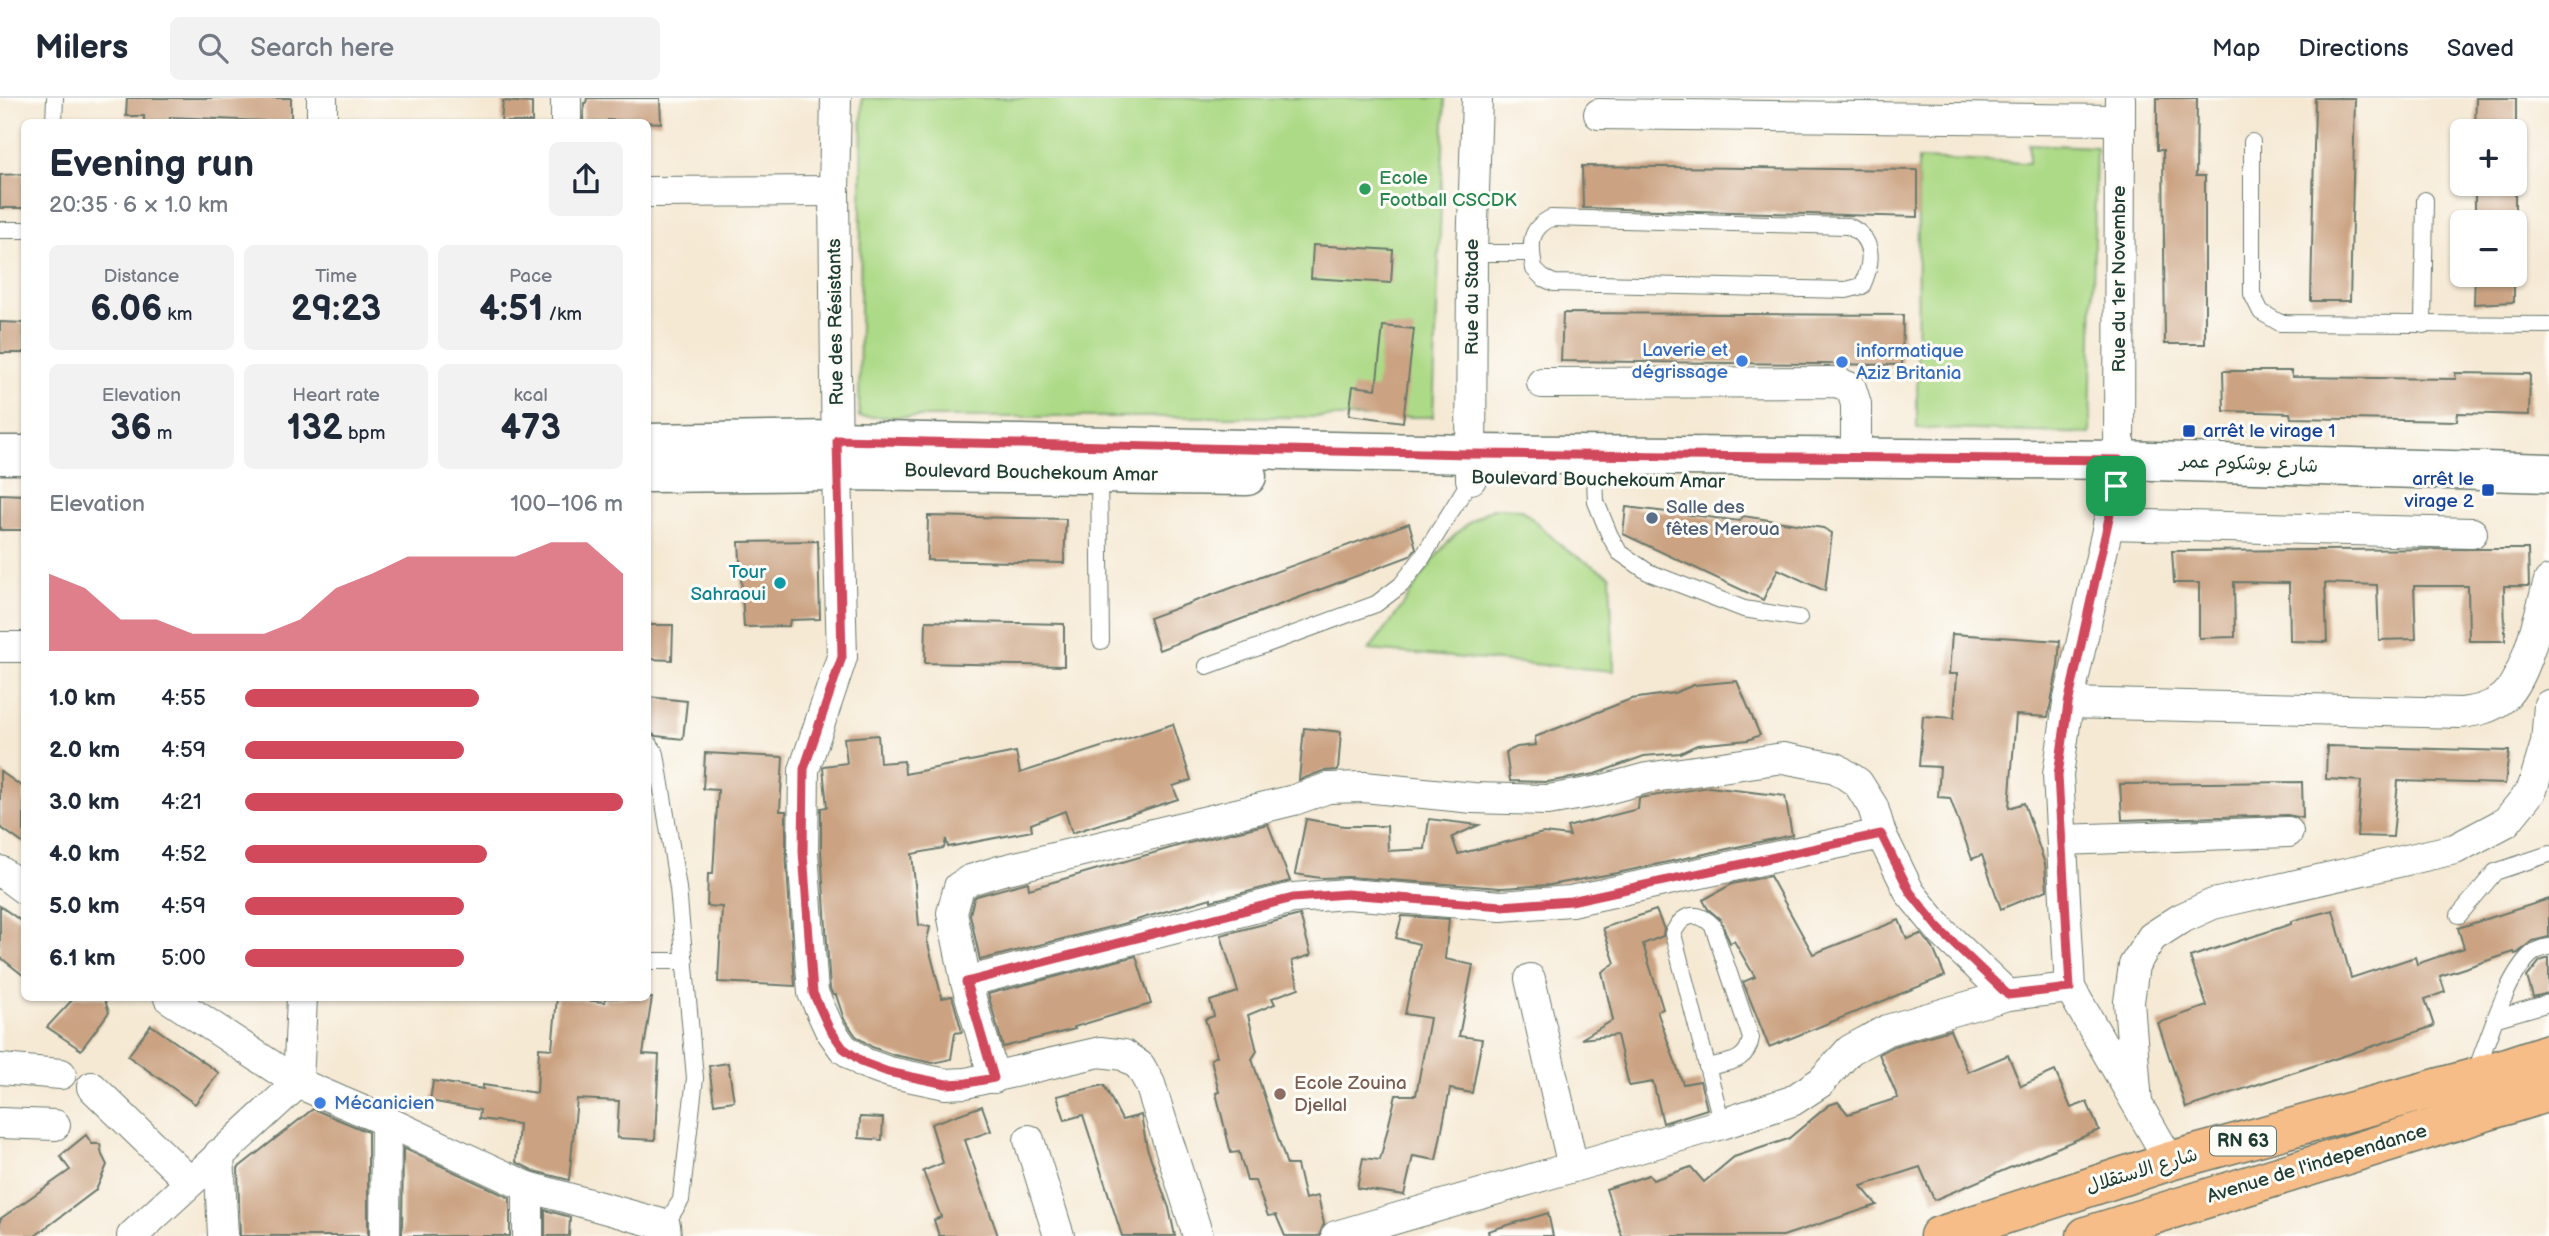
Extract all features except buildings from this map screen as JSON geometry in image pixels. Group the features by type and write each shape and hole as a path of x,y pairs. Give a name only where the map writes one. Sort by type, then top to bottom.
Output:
{"main road":[{"name":"شارع الاستقلال","path":"1938,1236 2171,1161 2473,1078 2549,1053"},
{"name":"Avenue de l'independance","path":"2086,1236 2549,1092"}],"street":[{"path":"322,98 322,119"},
{"path":"566,98 566,119"},
{"name":"Rue des Résistants","path":"836,98 834,191 842,657 804,769 803,852 813,993 829,1028 843,1048 864,1063 888,1072 946,1084 994,1078 1100,1052 1124,1055 1140,1066 1150,1084 1198,1236"},
{"name":"Rue du Stade","path":"1471,467 1472,253 1477,98"},
{"path":"1599,114 2120,109"},
{"name":"Rue du 1er Novembre","path":"2070,988 2058,775 2068,704 2118,473 2120,109"},
{"path":"651,192 834,191"},
{"path":"1542,383 1837,382 1852,388 1856,404 1856,456"},
{"name":"شارع بوشكوم عمر","path":"651,443 837,455 1471,467 1856,456 2118,473 2549,473"},
{"path":"0,455 21,455"},
{"name":"Boulevard Bouchekoum Amar","path":"651,473 837,455 1099,474 1471,467 1595,479 2118,473 2549,492"},
{"path":"2108,524 2472,533"},
{"path":"2068,704 2460,713 2485,710 2503,698 2515,684 2549,581"},
{"path":"0,647 21,647"},
{"path":"2137,1104 2129,1002 2134,965 2152,937 2180,919 2213,904 2455,849 2506,822 2532,790 2546,743 2549,705"},
{"path":"994,1078 966,982 952,913 959,887 970,880 1012,867 1294,800 1328,788 1364,787 1473,798 1548,800 1599,791 1647,778 1783,758 1836,768 1858,783 1873,807 1881,834 1910,892 1942,932 2008,995"},
{"path":"2062,840 2288,832"},
{"path":"966,982 1293,898 1347,894 1502,906 1571,901 1881,834"},
{"path":"0,871 21,887"},
{"path":"1530,979 1573,1167"},
{"path":"1336,1236 1792,1101 1821,1082 1850,1050 1886,1030 2008,995 2070,988 2171,1161"},
{"path":"174,1001 298,1083 528,1187 665,1230"},
{"path":"132,1236 298,1083 302,1001"},
{"path":"0,1069 61,1074"},
{"path":"92,1087 189,1181"},
{"path":"385,1236 386,1121"},
{"path":"0,1123 55,1125"},
{"path":"1029,1140 1059,1236"},
{"path":"219,1154 223,1236"},
{"path":"528,1187 528,1236"}],"lane":[{"path":"54,119 55,98"},
{"path":"2252,142 2252,294 2261,312 2280,323 2549,325"},
{"path":"2423,325 2425,200"},
{"path":"1551,219 1848,226 1860,231 1869,242 1868,273 1862,286 1846,290 1554,283 1543,278 1534,269 1532,253 1532,236 1540,224 1551,219"},
{"path":"0,230 21,230"},
{"path":"1472,253 1532,253"},
{"path":"1207,666 1376,604 1401,585 1422,558 1471,467"},
{"path":"1099,474 1101,641"},
{"path":"1595,479 1596,502 1619,552 1648,572 1744,609 1799,618"},
{"path":"651,746 656,754 678,888 695,1077 681,1200 665,1230"},
{"path":"2459,915 2495,872 2549,854"},
{"path":"1707,1067 1742,1058 1749,1049 1751,1038 1713,926 1707,919 1698,916 1686,917 1673,933 1721,1124"},
{"path":"2473,1078 2520,967 2535,951 2549,947"},
{"path":"651,961 685,961"},
{"path":"2497,1018 2549,1003"}],"green space":[{"path":"862,98 1445,98 1433,417 859,417"},
{"path":"2029,144 2096,147 2090,434 1917,428 1918,159 2029,163"},
{"path":"1493,508 1521,509 1565,549 1610,576 1614,671 1369,650 1442,549 1464,526"}],"place":[{"name":"Ecole Football CSCDK","path":"1365,189"},
{"name":"Laverie et dégrissage","path":"1742,361"},
{"name":"informatique Aziz Britania","path":"1842,362"},
{"name":"arrêt le virage 1","path":"2189,431"},
{"name":"arrêt le virage 2","path":"2488,490"},
{"name":"Salle des fêtes Meroua","path":"1652,518"},
{"name":"Tour Sahraoui","path":"780,583"},
{"name":"Ecole Zouina Djellal","path":"1280,1094"},
{"name":"Mécanicien","path":"320,1103"}],"route":[{"path":"837,440 1471,454 2119,460 2116,486 2068,704 2058,775 2070,988 2008,995 1942,932 1910,892 1881,834 1571,901 1502,906 1347,894 1293,898 966,982 994,1078 967,1083 946,1084 888,1072 864,1063 843,1048 829,1028 813,993 803,852 804,769 842,657 837,440"}]}
